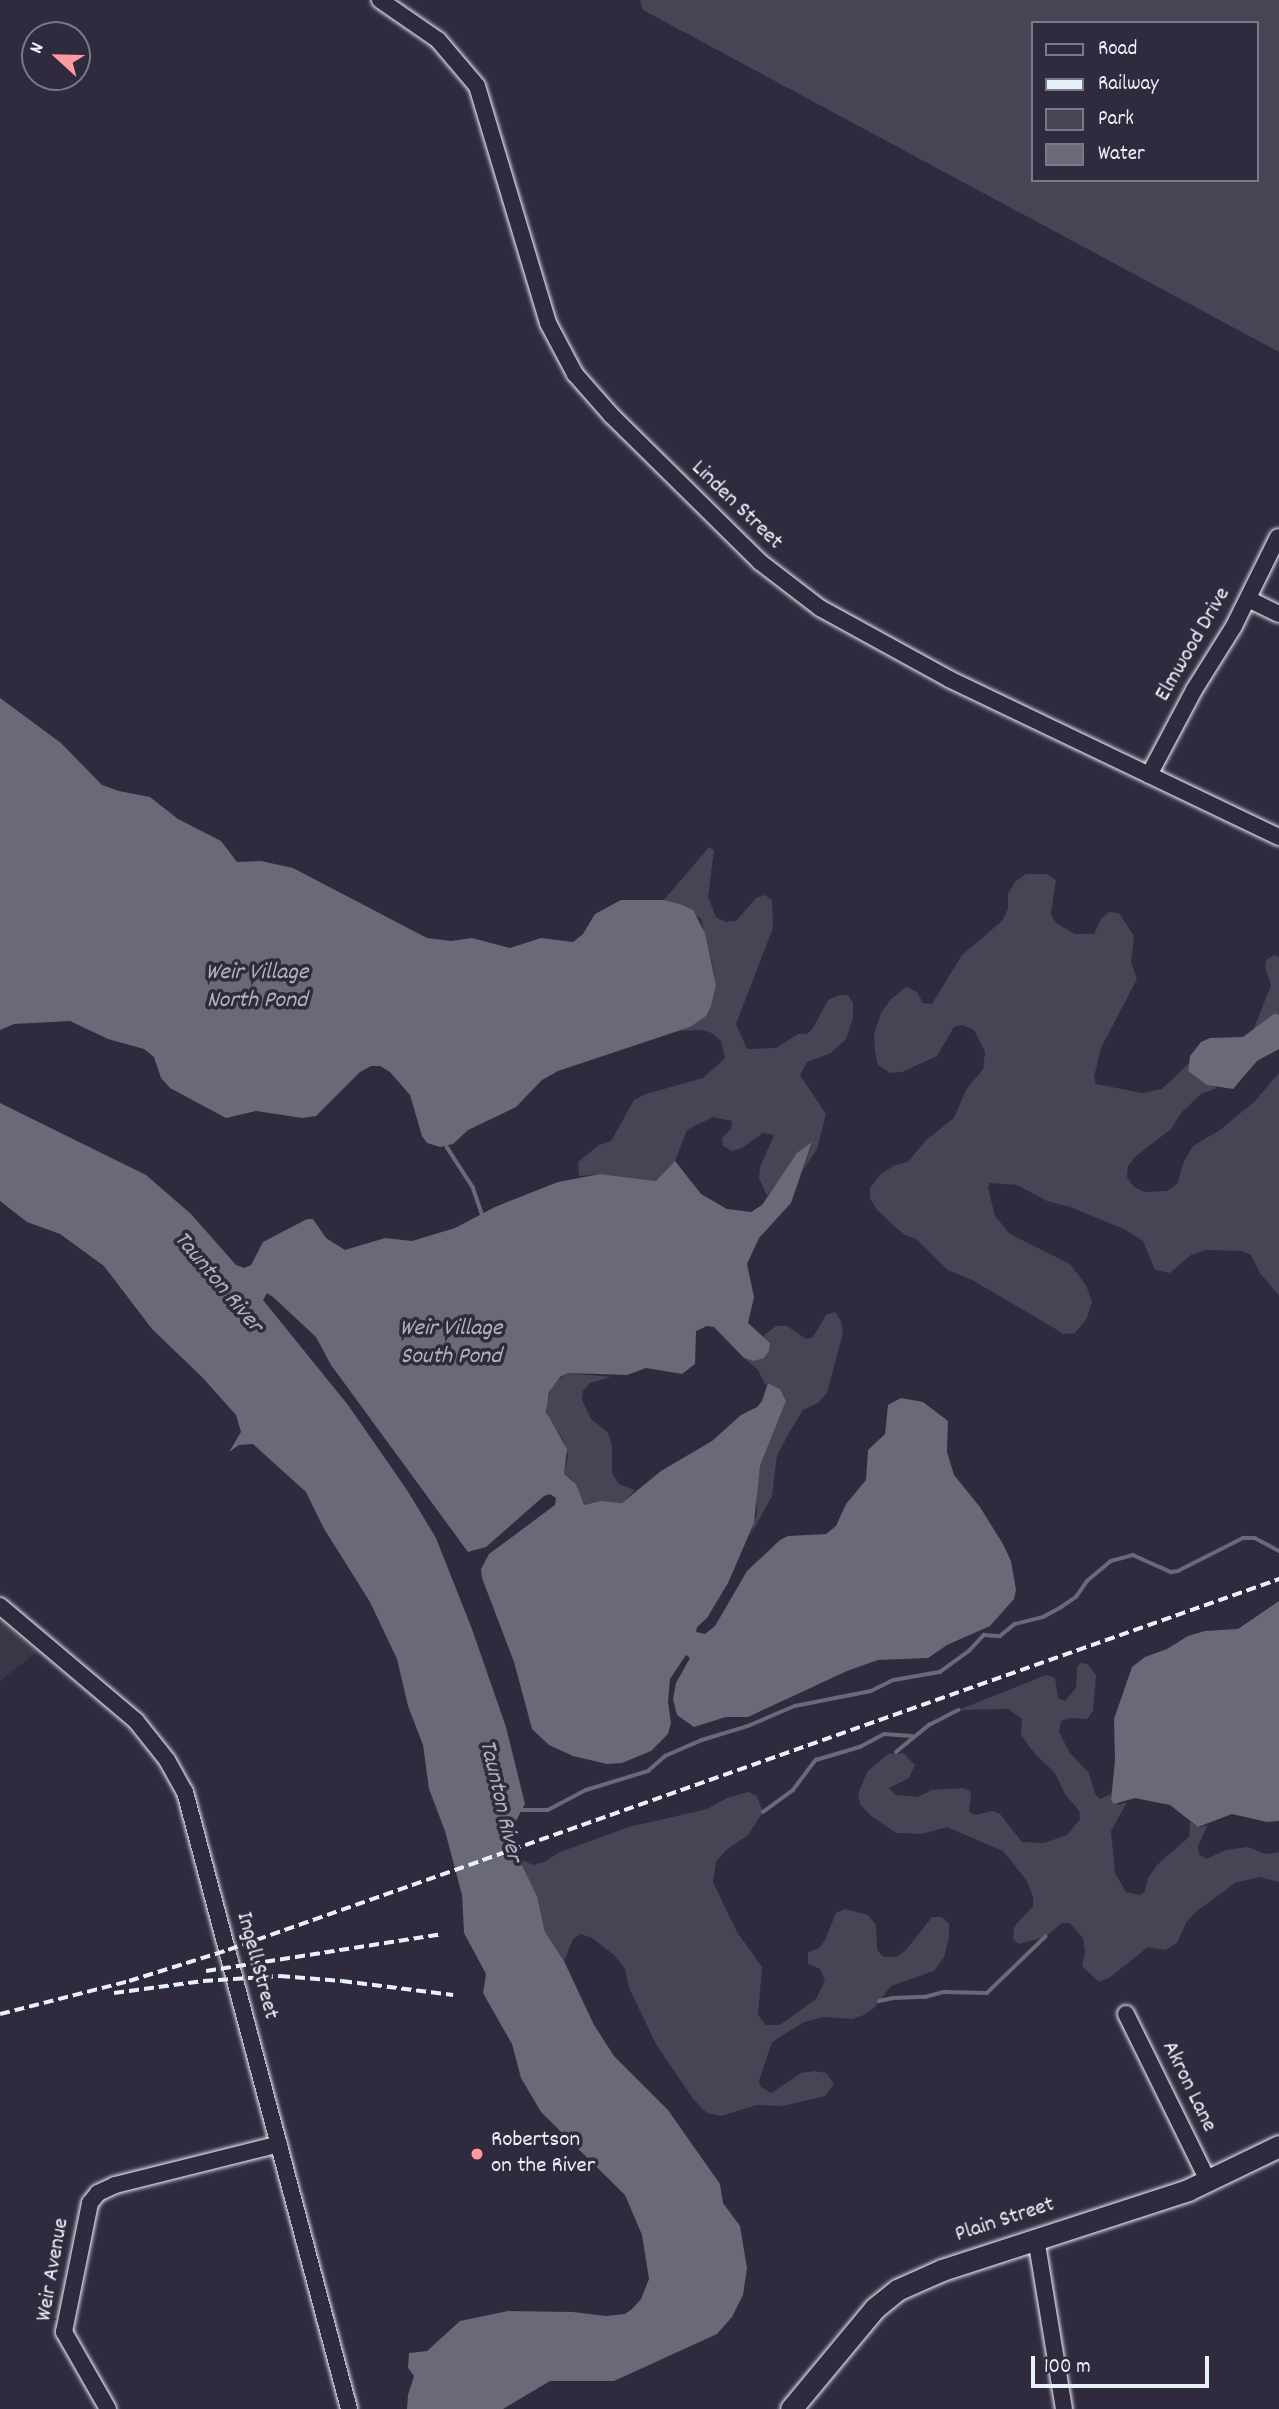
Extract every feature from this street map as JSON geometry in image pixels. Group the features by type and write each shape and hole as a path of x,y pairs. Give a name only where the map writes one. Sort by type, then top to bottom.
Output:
{"main road":[{"name":"Plain Street","path":"791,2409 875,2308 897,2290 942,2270 1209,2181 1279,2146"}],"street":[{"name":"Linden Street","path":"380,0 438,40 477,86 548,323 575,374 611,415 752,554 801,596 949,679 1279,837"},
{"name":"Elmwood Drive","path":"1149,775 1194,690 1248,599 1278,537"},
{"path":"1248,599 1279,614"},
{"name":"Ingell Street","path":"0,1606 136,1721 158,1746 180,1781 190,1806 349,2409"},
{"name":"Akron Lane","path":"1126,2014 1209,2181"},
{"name":"Weir Avenue","path":"108,2409 64,2332 90,2203 98,2193 116,2185 279,2144"},
{"path":"1037,2238 1064,2409"}],"shaded area":[{"path":"0,1621 37,1652 0,1681"}],"green space":[{"path":"640,0 1279,0 1279,352 643,10"},
{"path":"709,847 714,850 708,897 716,917 726,922 736,921 756,898 765,895 772,900 773,928 736,1024 747,1049 776,1048 798,1034 807,1034 828,1000 839,995 848,995 853,1003 853,1018 846,1039 831,1053 807,1062 800,1075 826,1114 817,1149 803,1170 812,1143 805,1148 767,1196 759,1178 760,1167 774,1135 763,1133 742,1148 732,1151 723,1146 722,1138 731,1129 732,1121 713,1117 687,1130 675,1161 657,1181 600,1174 579,1176 578,1162 599,1145 611,1141 634,1100 703,1078 725,1058 721,1041 712,1033 701,1030 679,1031 690,1027 715,976 701,919 680,904 664,900"},
{"path":"1026,874 1046,874 1056,880 1051,914 1056,923 1075,934 1094,934 1101,919 1109,912 1119,913 1134,936 1131,962 1137,979 1101,1048 1094,1077 1096,1084 1142,1093 1162,1089 1189,1063 1188,1071 1217,1088 1201,1094 1181,1113 1171,1129 1136,1156 1128,1166 1127,1177 1134,1187 1145,1192 1167,1191 1177,1184 1184,1161 1193,1146 1220,1130 1255,1101 1279,1073 1279,1296 1260,1273 1251,1255 1241,1251 1205,1250 1191,1255 1170,1273 1155,1270 1143,1241 1124,1229 1070,1207 1047,1201 1017,1185 990,1183 988,1188 995,1216 1010,1234 1070,1264 1086,1285 1092,1302 1087,1318 1075,1333 1064,1334 974,1281 948,1270 916,1239 903,1234 877,1210 870,1198 870,1188 881,1174 895,1165 908,1162 926,1140 954,1118 966,1090 983,1069 985,1052 974,1030 963,1025 954,1027 937,1056 902,1072 890,1073 878,1065 875,1052 874,1034 881,1013 891,999 906,987 917,992 923,1003 932,1004 962,955 1002,921 1008,909 1008,894 1015,882"},
{"path":"1274,955 1279,957 1279,1015 1275,1013 1253,1031 1271,985 1265,968 1266,960"},
{"path":"835,1312 841,1321 843,1333 827,1393 818,1403 803,1410 789,1433 777,1456 772,1496 750,1536 757,1514 756,1491 760,1466 786,1401 780,1389 768,1383 766,1386 758,1370 744,1358 754,1361 770,1343 763,1336 776,1326 787,1326 806,1339 813,1337 826,1315"},
{"path":"568,1373 611,1377 590,1383 583,1391 582,1400 591,1419 608,1433 612,1446 612,1473 619,1484 635,1490 622,1503 601,1501 584,1505 572,1480 564,1474 568,1455 563,1440 548,1418 546,1405 553,1383"},
{"path":"1080,1663 1088,1664 1096,1675 1093,1711 1087,1719 1069,1718 1061,1721 1059,1732 1070,1753 1089,1773 1095,1794 1100,1799 1111,1794 1111,1800 1119,1805 1127,1802 1111,1831 1115,1873 1126,1892 1140,1895 1145,1891 1148,1878 1157,1865 1189,1837 1190,1822 1198,1827 1207,1826 1198,1846 1199,1854 1206,1859 1226,1850 1248,1847 1266,1854 1279,1852 1279,1882 1259,1877 1235,1883 1187,1921 1177,1943 1165,1950 1148,1947 1109,1978 1099,1982 1082,1966 1085,1952 1083,1938 1070,1923 1062,1923 1045,1937 1019,1944 1013,1939 1014,1927 1033,1906 1033,1897 1027,1881 1003,1851 947,1827 922,1834 896,1833 870,1815 860,1804 858,1794 867,1772 888,1754 903,1753 915,1765 909,1778 889,1788 896,1795 917,1797 932,1790 962,1788 970,1791 969,1812 975,1815 993,1811 1000,1814 1022,1842 1044,1843 1067,1835 1080,1819 1079,1811 1065,1794 1055,1773 1035,1754 1021,1735 1022,1719 1008,1709 958,1710 1046,1675 1055,1678 1058,1698 1065,1701 1076,1688 1077,1667"},
{"path":"748,1792 757,1796 763,1812 748,1835 726,1850 716,1862 713,1882 737,1932 762,1967 758,2015 766,2025 780,2025 816,1999 825,1981 820,1969 808,1964 808,1952 819,1948 825,1940 836,1913 845,1909 868,1915 876,1925 877,1950 884,1957 896,1957 906,1950 932,1917 942,1917 949,1924 949,1937 944,1957 934,1971 891,1986 874,2008 864,2015 852,2019 823,2017 804,2022 772,2042 759,2081 761,2087 771,2093 801,2073 814,2071 826,2073 834,2084 825,2096 783,2106 757,2105 721,2116 707,2113 693,2099 656,2044 629,1988 625,1969 614,1955 592,1938 581,1934 573,1939 564,1961 545,1932 537,1896 518,1858 533,1865 544,1862 560,1852 629,1827 707,1809 727,1798"}],"water":[{"name":"Weir Village North Pond","path":"0,698 61,743 102,785 150,797 178,819 221,841 237,862 261,861 293,868 427,938 451,941 472,938 510,948 541,938 573,942 583,934 595,914 621,900 664,900 680,904 693,910 705,933 716,985 711,1006 706,1016 690,1027 558,1071 542,1080 516,1107 468,1130 453,1144 440,1147 427,1143 422,1136 410,1095 390,1072 380,1066 371,1066 360,1072 316,1116 302,1118 256,1111 226,1118 170,1088 161,1078 154,1057 144,1049 108,1039 70,1021 14,1024 0,1030"},
{"path":"1275,1013 1279,1015 1279,1049 1257,1061 1233,1089 1207,1085 1188,1071 1190,1056 1201,1042 1210,1038 1243,1037"},
{"path":"0,1103 146,1175 191,1214 236,1265 244,1268 251,1265 263,1242 307,1219 313,1219 326,1238 345,1250 385,1238 412,1241 455,1228 495,1207 558,1182 600,1174 656,1181 675,1161 701,1194 727,1209 751,1212 762,1205 797,1153 812,1142 791,1203 759,1238 747,1264 754,1297 748,1323 770,1343 764,1358 754,1361 744,1358 714,1327 707,1326 696,1331 695,1364 682,1374 646,1368 627,1375 568,1373 560,1377 549,1392 546,1412 567,1449 564,1474 576,1484 584,1505 601,1501 622,1503 661,1471 712,1441 741,1415 757,1407 768,1383 780,1389 786,1401 760,1466 754,1523 728,1583 707,1618 697,1627 696,1632 705,1634 715,1626 747,1571 780,1540 788,1536 826,1534 836,1526 846,1504 866,1480 868,1450 885,1434 888,1405 901,1398 923,1402 948,1421 947,1452 954,1475 980,1507 1003,1544 1011,1561 1016,1590 1014,1599 990,1626 947,1645 928,1658 878,1660 847,1671 748,1717 726,1717 694,1727 677,1715 673,1699 676,1683 690,1658 686,1655 670,1679 668,1702 671,1723 668,1734 651,1751 622,1763 607,1764 573,1756 549,1745 532,1729 514,1662 482,1578 481,1569 489,1554 555,1505 556,1498 550,1494 544,1496 486,1547 468,1552 331,1365 316,1337 273,1297 267,1293 263,1300 348,1405 407,1490 436,1538 472,1629 506,1727 525,1804 510,1832 510,1841 537,1896 545,1932 564,1961 594,2025 614,2056 668,2110 720,2184 723,2203 740,2226 747,2268 743,2295 732,2317 717,2334 614,2381 550,2381 503,2409 407,2409 414,2376 408,2368 409,2353 427,2351 460,2321 508,2311 573,2312 606,2316 625,2314 632,2309 641,2299 649,2279 642,2235 625,2195 541,2112 521,2078 512,2044 483,1993 486,1974 464,1933 462,1895 445,1831 429,1789 423,1745 408,1706 397,1659 370,1602 323,1527 306,1492 253,1444 239,1445 229,1452 241,1432 236,1415 202,1377 152,1329 104,1266 60,1234 27,1222 0,1201"},
{"path":"1279,1601 1279,1821 1267,1822 1232,1814 1198,1827 1170,1805 1135,1798 1114,1804 1111,1800 1115,1760 1114,1719 1132,1667 1145,1657 1167,1649 1188,1636 1205,1631 1238,1629"}],"waterway":[{"path":"447,1147 473,1187 482,1213"},
{"name":"Taunton River","path":"522,1810 548,1810 586,1790 648,1771 665,1756 702,1740 748,1726 795,1706 871,1691 894,1680 940,1672 969,1651 984,1635 1000,1636 1015,1624 1043,1617 1060,1608 1076,1597 1087,1581 1111,1561 1133,1555 1171,1572 1178,1571 1243,1538 1255,1538 1279,1551"},
{"path":"896,1752 929,1725 958,1710"},
{"path":"763,1812 793,1790 816,1760 860,1747 884,1734 912,1736"},
{"path":"879,2001 925,1997 944,1992 987,1993 1045,1937"}],"railway":[{"path":"0,2014 129,1981 228,1950 1279,1579"},
{"path":"206,1971 441,1934"},
{"path":"114,1993 203,1981 280,1976 453,1995"}],"place":[{"name":"Robertson on the River","path":"477,2154"}],"water label":[{"name":"Weir Village South Pond","path":"451,1344"}]}
